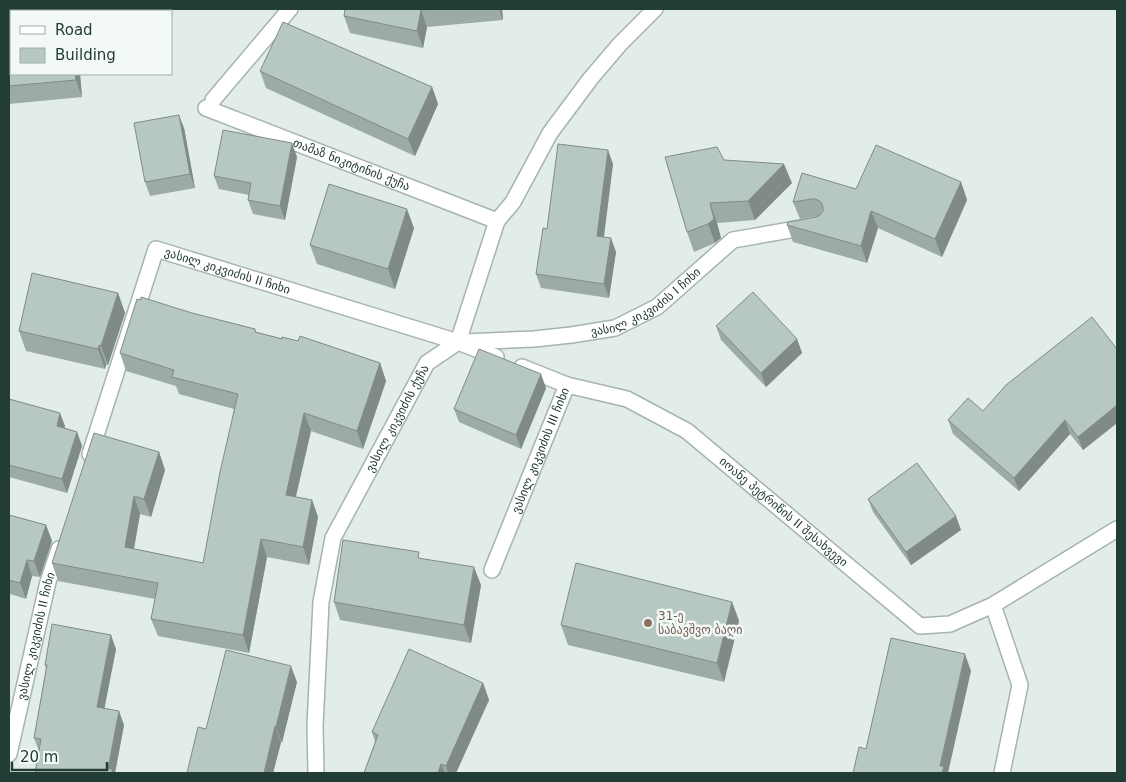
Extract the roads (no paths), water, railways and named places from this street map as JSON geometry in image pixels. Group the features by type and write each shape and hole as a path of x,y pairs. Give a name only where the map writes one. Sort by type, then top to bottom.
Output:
{"street":[{"name":"თამაზ ნიკიტინის ქუჩა","path":"290,9 209,104 497,221"},
{"path":"458,342 497,221 513,202 550,133 591,78 620,44 654,9"},
{"name":"ვასილ კიკვიძის I ჩიხი","path":"458,342 534,339 615,328 657,307 733,240 820,225"},
{"name":"ვასილ კიკვიძის II ჩიხი","path":"85,468 156,249 458,342"},
{"name":"ვასილ კიკვიძის III ჩიხი","path":"458,342 567,385 492,570"},
{"name":"ვასილ კიკვიძის ქუჩა","path":"316,773 315,726 321,602 332,538 427,363 458,342"},
{"name":"იოანე პეტრიწის II შესახვევი","path":"567,385 627,398 686,431 920,626 950,624 993,605 1117,529"},
{"name":"ვასილ კიკვიძის II ჩიხი","path":"9,754 48,582 64,534"},
{"path":"993,605 1020,685 1002,773"}],"place":[{"name":"31-ე საბავშვო ბაღი","path":"648,623"}]}
